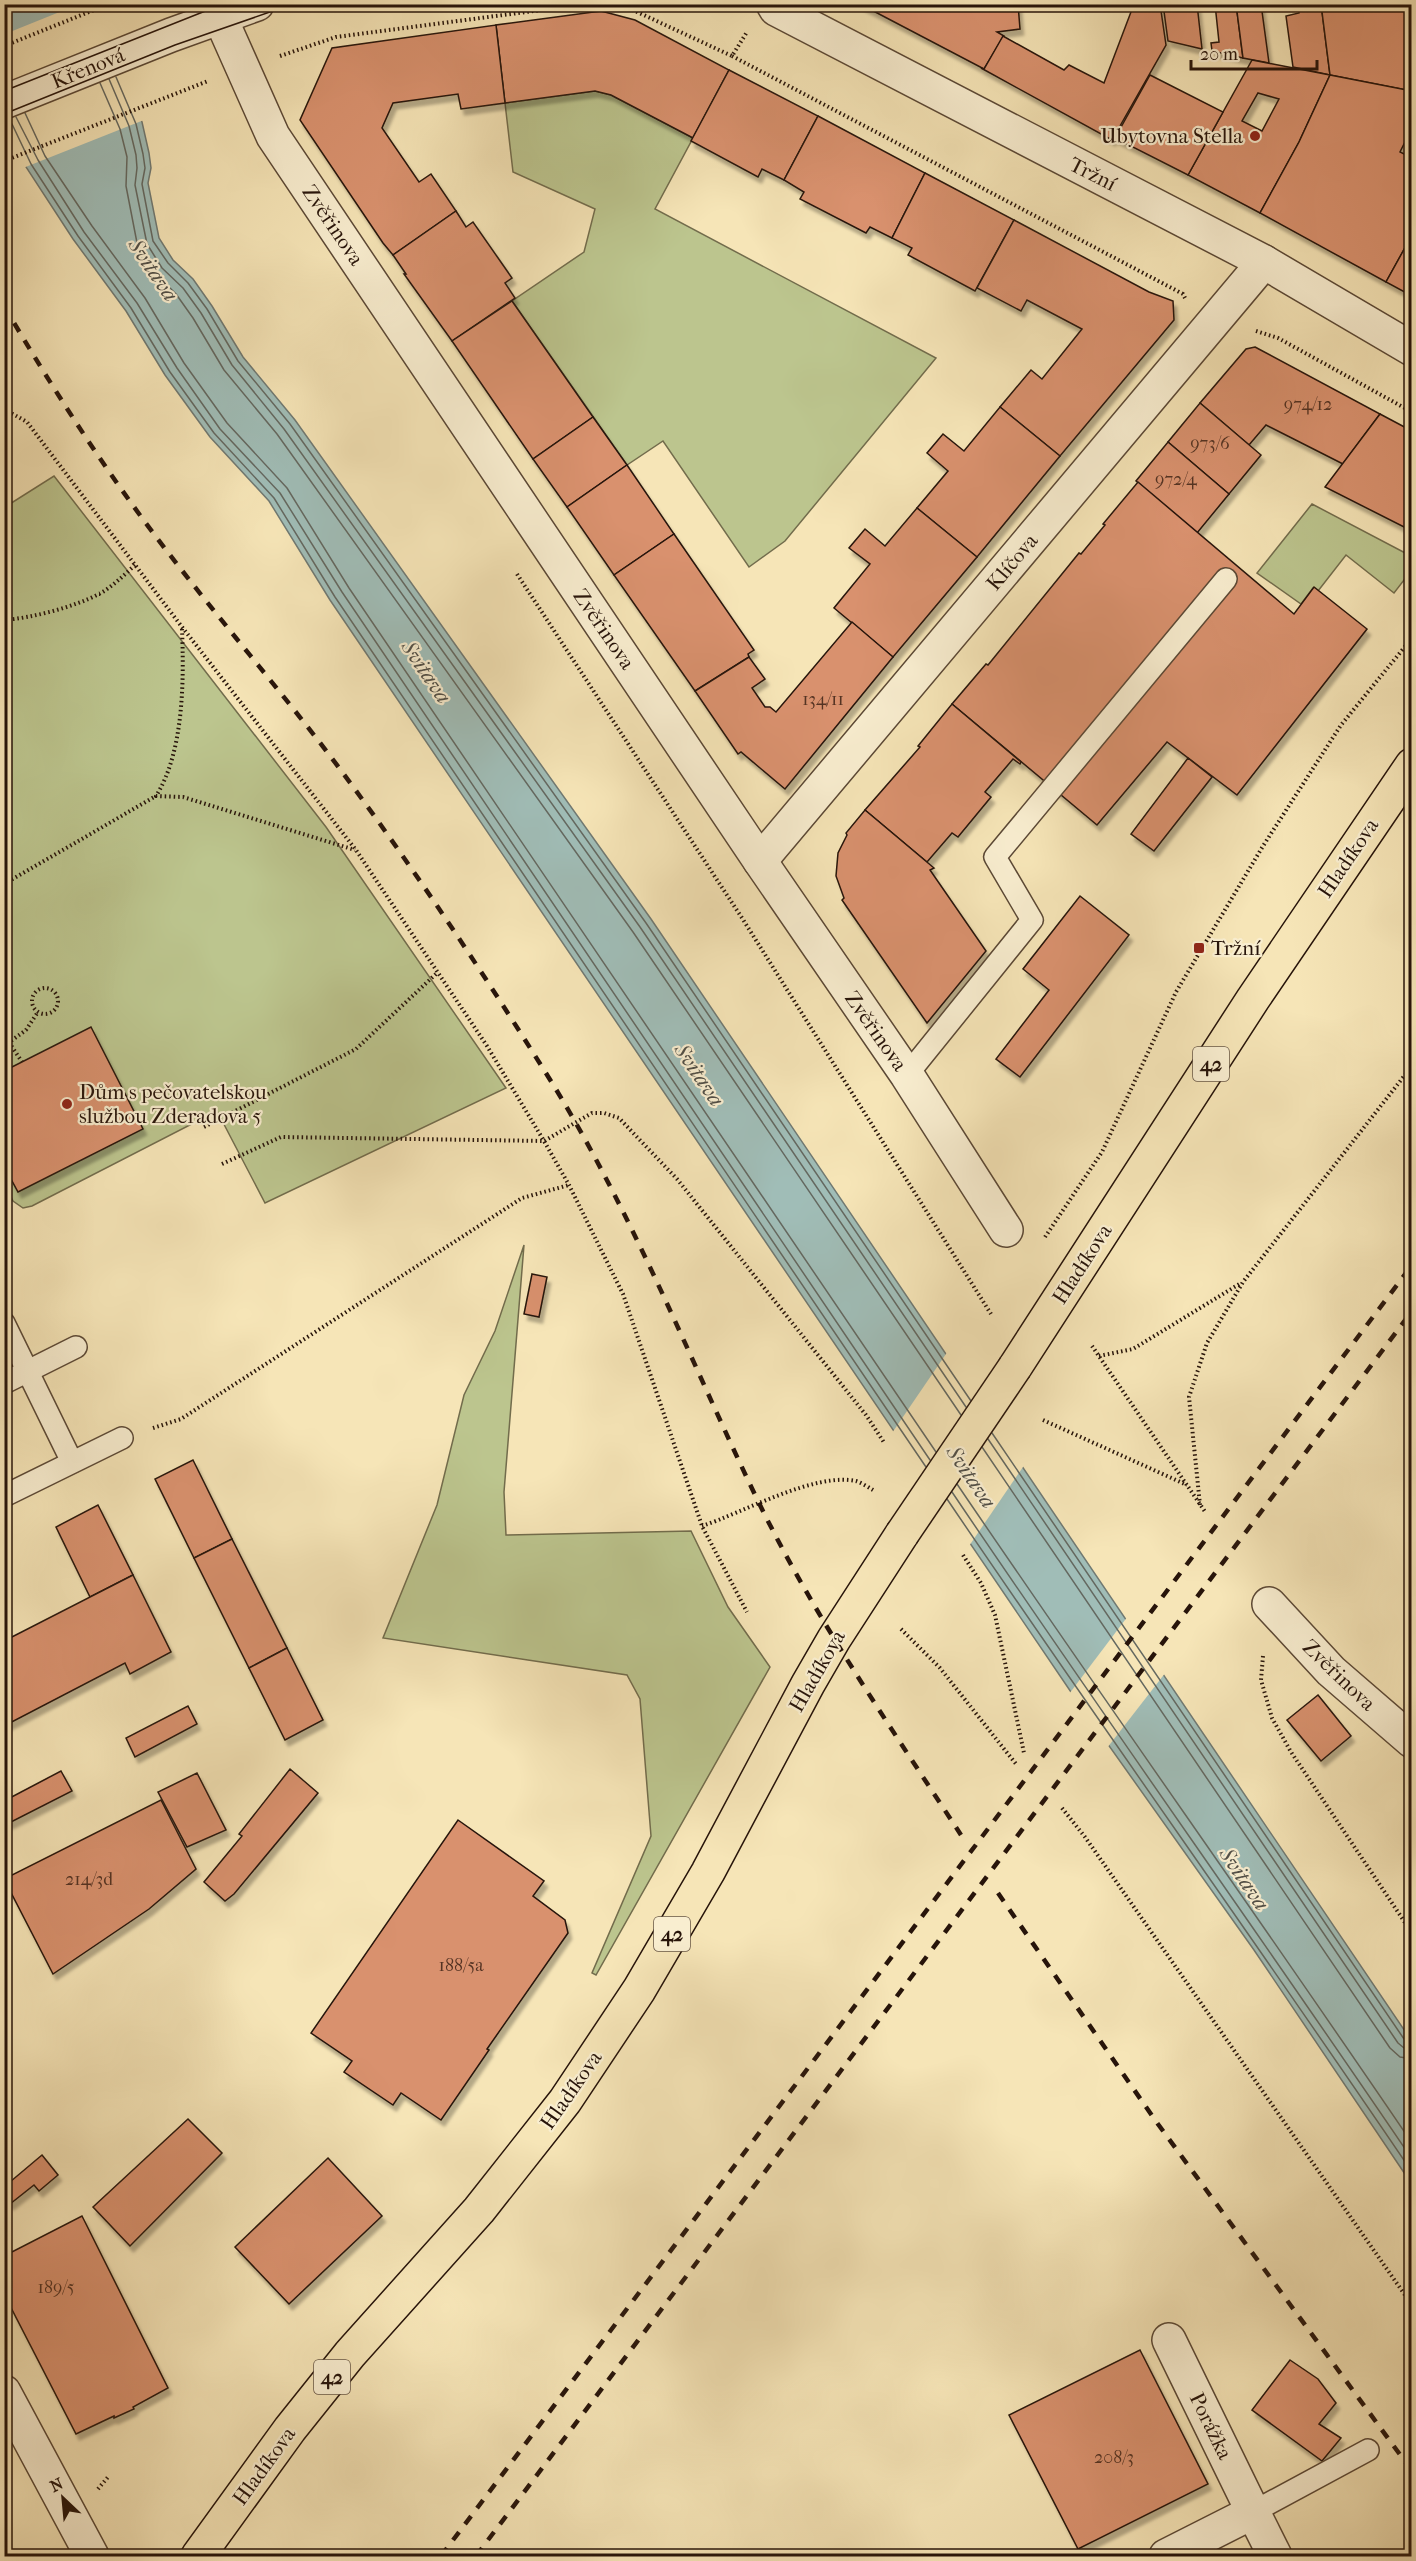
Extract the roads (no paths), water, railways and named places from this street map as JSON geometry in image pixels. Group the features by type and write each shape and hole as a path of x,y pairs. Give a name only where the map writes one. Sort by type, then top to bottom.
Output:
{"main road":[{"name":"Hladíkova","path":"198,2556 342,2364 479,2210 565,2101 639,1990 708,1872 834,1639 1015,1367 1253,999 1412,765"}],"street":[{"name":"Křenová","path":"4,102 171,35 257,4"},
{"name":"Tržní","path":"773,4 776,9 1264,262 1412,349"},
{"name":"Zvěřinova","path":"220,17 273,136 760,861 906,1074 1006,1230"},
{"name":"Klíčova","path":"760,861 1264,262"},
{"name":"Zvěřinova","path":"1269,1604 1331,1671 1412,1741"},
{"name":"Porážka","path":"1169,2340 1275,2556"},
{"path":"4,2392 92,2556"},
{"path":"1166,2556 1253,2512"}],"lane":[{"path":"906,1074 1032,920 995,857 1226,579"},
{"path":"4,1323 72,1462"},
{"path":"4,1383 76,1347"},
{"path":"4,1496 122,1438"},
{"path":"1253,2512 1368,2450"}],"water":[{"name":"Svitava","path":"4,5 91,5 142,122 151,168 148,183 159,238 173,260 193,279 243,357 295,420 651,919 1411,2040 1411,2183 1254,1950 1073,1695 330,600 269,501 210,437 165,375 126,311 73,239 26,167 5,121"}],"tram line":[{"path":"4,91 223,4"},
{"path":"4,114 175,45 293,4"}],"railway":[{"path":"4,306 57,393 114,479 177,564 317,739 367,806 445,918 544,1070 604,1174 631,1228 780,1544 854,1671 961,1835"},
{"path":"441,2556 1412,1265"},
{"path":"476,2556 1412,1311"},
{"path":"998,1893 1155,2120 1412,2471"}],"place":[{"name":"Ubytovna Stella","path":"1255,136"},
{"name":"Tržní","path":"1199,948"},
{"name":"Dům s pečovatelskou službou Zderadova 5","path":"67,1104"}]}
